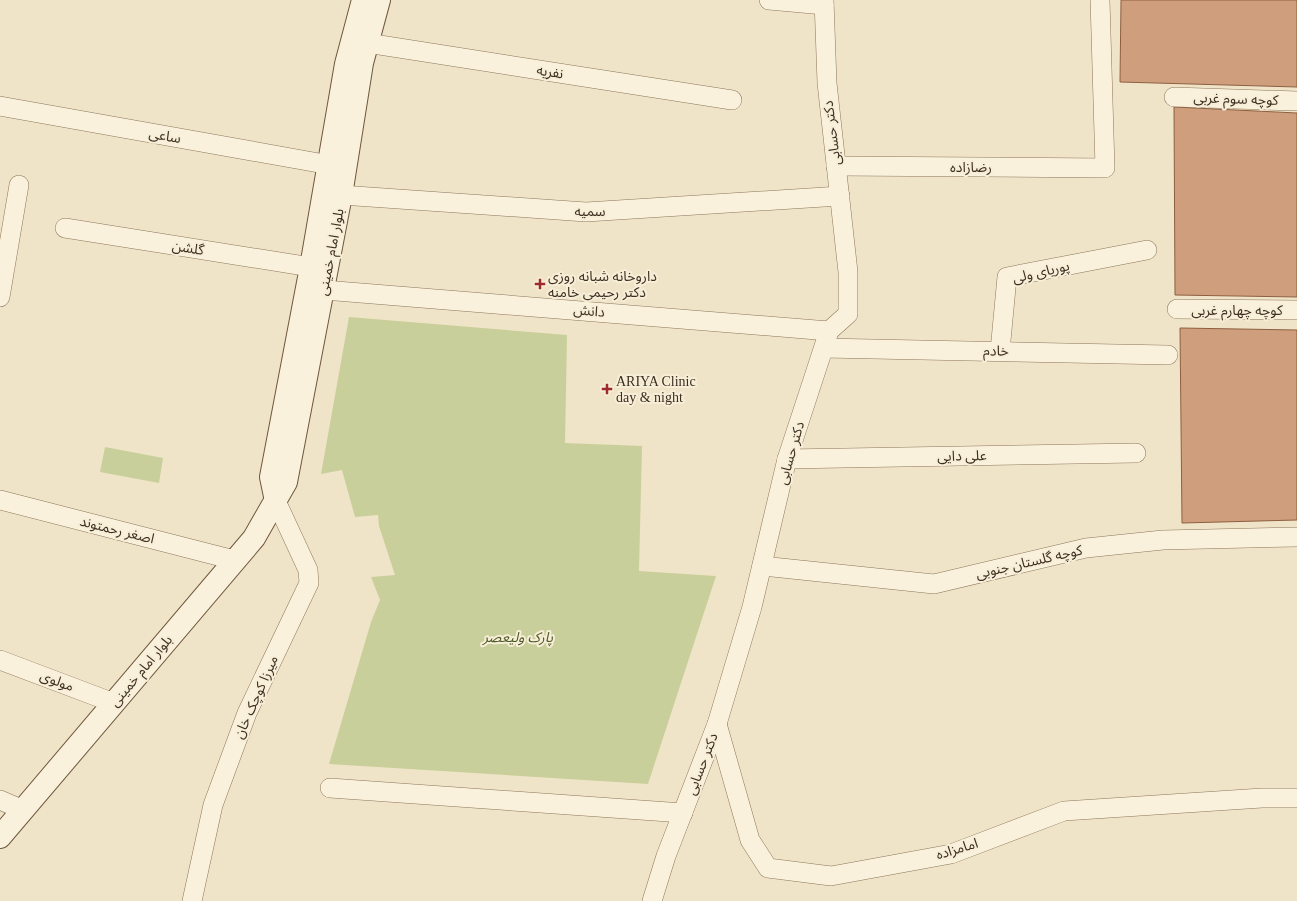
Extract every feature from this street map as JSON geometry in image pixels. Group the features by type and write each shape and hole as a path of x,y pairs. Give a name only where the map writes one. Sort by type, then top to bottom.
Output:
{"street":[{"name":"بلوار امام خمینی","path":"276,501 270,477 330,165 346,64 363,0"},
{"name":"بلوار امام خمینی","path":"0,837 254,538 286,482 324,290 362,64 379,0"},
{"path":"769,0 824,2"},
{"name":"رضازاده","path":"836,166 1105,168 1100,0"},
{"name":"دکتر حسابی","path":"652,901 666,856 717,724 752,607 787,459 826,339 848,314 848,272 827,83 824,2"},
{"name":"نفریه","path":"367,43 732,100"},
{"name":"کوچه سوم غربی","path":"1174,97 1297,101"},
{"name":"ساعی","path":"0,106 330,165"},
{"path":"0,297 19,185"},
{"name":"سمیه","path":"341,195 586,212 840,196"},
{"name":"گلشن","path":"65,228 311,267"},
{"name":"پوریای ولی","path":"1000,351 1007,277 1147,250"},
{"name":"دانش","path":"324,290 826,339"},
{"name":"کوچه چهارم غربی","path":"1177,309 1297,310"},
{"name":"خادم","path":"826,339 1000,351 1168,355"},
{"name":"علی دایی","path":"787,459 1136,453"},
{"name":"اصغر رحمتوند","path":"0,500 234,560"},
{"name":"میرزا کوچک خان","path":"192,901 213,805 247,713 309,583 308,570 276,501"},
{"name":"کوچه گلستان جنوبی","path":"762,566 934,584 1086,548 1163,540 1297,537"},
{"name":"مولوی","path":"0,660 114,703"},
{"name":"امامزاده","path":"717,724 750,840 768,868 831,876 951,854 1064,811 1262,798 1297,798"},
{"path":"330,788 683,813"},
{"path":"0,800 23,810"}],"green space":[{"name":"پارک ولیعصر","path":"349,317 567,335 565,443 642,446 639,571 716,576 648,784 329,764 371,622 380,600 371,577 395,575 379,526 378,515 355,517 342,470 321,474"},
{"path":"105,447 163,458 159,483 100,472"}],"building":[{"path":"1121,0 1297,0 1297,87 1120,82"},
{"path":"1174,107 1297,113 1297,297 1175,295"},
{"path":"1180,328 1297,330 1297,520 1182,523"}],"place":[{"name":"داروخانه شبانه روزی دکتر رحیمی خامنه","path":"540,284"},
{"name":"ARIYA Clinic day & night","path":"607,389"}]}
